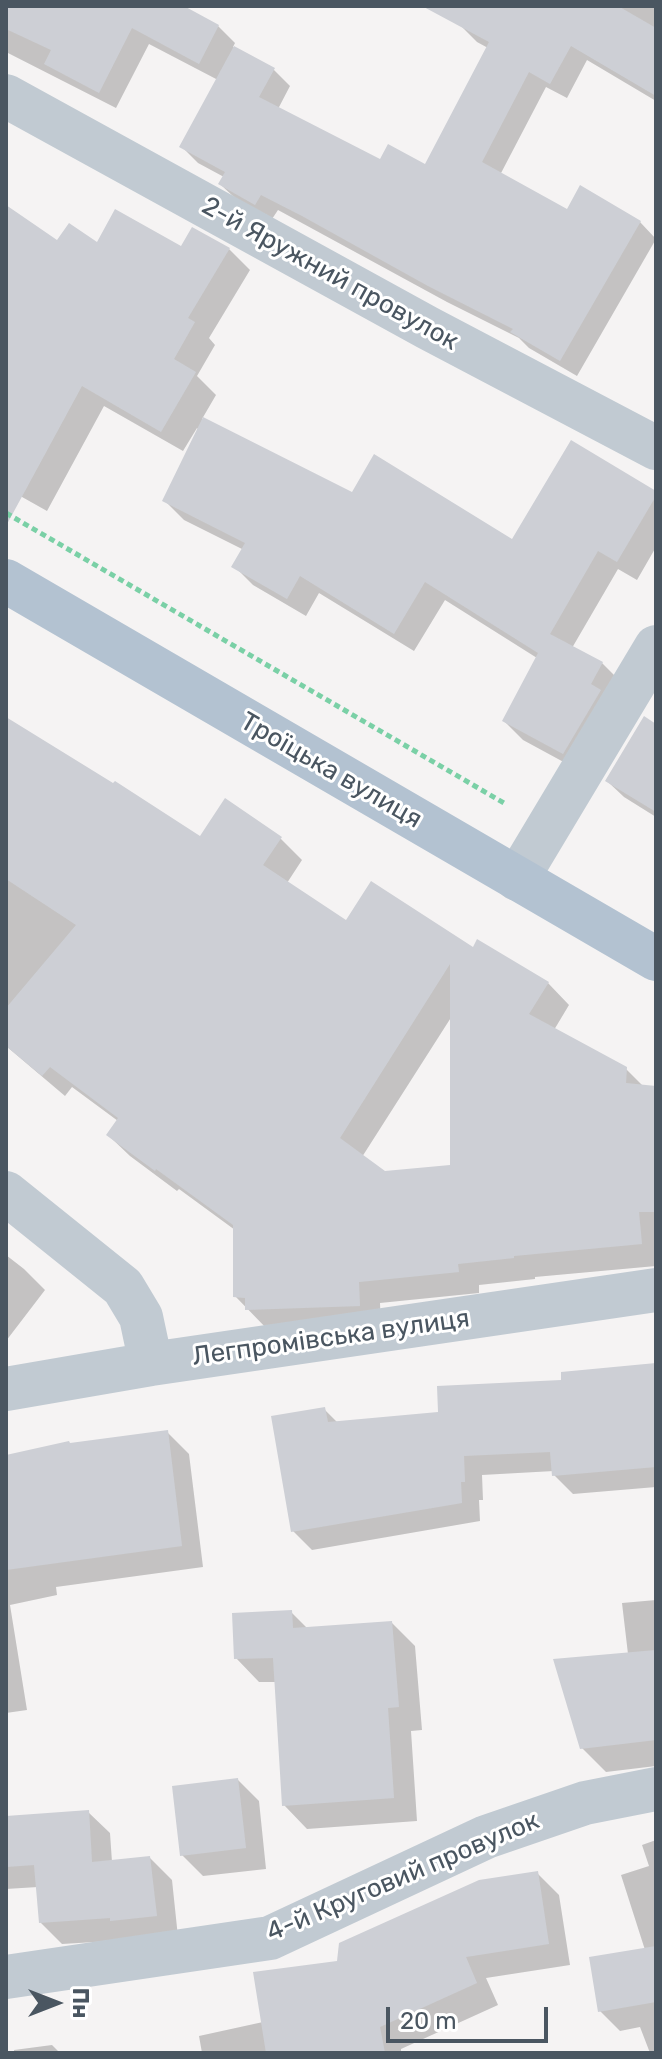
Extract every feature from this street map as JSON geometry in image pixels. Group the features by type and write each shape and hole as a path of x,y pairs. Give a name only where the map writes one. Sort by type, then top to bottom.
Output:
{"main road":[{"name":"Троїцька вулиця","path":"6,581 656,959"}],"street":[{"name":"2-й Яружний провулок","path":"6,96 428,328 656,448"},
{"path":"517,879 656,647"},
{"path":"6,1193 123,1287 141,1317 151,1364"},
{"name":"Легпромівська вулиця","path":"6,1389 151,1364 656,1290"},
{"name":"4-й Круговий провулок","path":"6,1977 270,1938 486,1837 585,1803 656,1789"}],"path":[{"path":"6,513 546,828"}],"building":[{"path":"6,6 184,6 219,25 199,64 132,28 99,93 44,64 51,50 6,29"},
{"path":"422,6 618,6 656,28 656,96 571,46 550,84 529,72 482,162 567,209 580,185 641,221 560,361 510,332 513,329 261,195 255,205 218,184 225,172 179,147 234,46 275,68 259,97 380,159 388,144 425,164 489,42"},
{"path":"6,205 57,240 69,223 97,242 115,209 181,246 192,227 230,248 188,318 195,322 174,359 196,372 161,432 82,386 6,526"},
{"path":"203,417 352,492 374,454 512,539 571,440 656,491 656,496 617,562 598,551 550,634 603,662 591,684 601,690 563,754 502,721 538,653 425,582 394,634 300,576 287,599 231,567 245,543 162,501"},
{"path":"644,716 656,724 656,812 605,781"},
{"path":"6,717 113,783 115,781 200,836 225,798 282,837 263,865 346,920 371,881 473,947 477,939 549,982 529,1014 627,1067 626,1083 656,1086 656,1212 639,1212 642,1244 514,1256 458,1264 459,1272 359,1282 360,1306 245,1310 245,1298 233,1297 233,1225 106,1135 118,1118 50,1067 42,1076 6,1046 6,1008 76,925 6,879","holes":["450,964 450,1165 385,1171 340,1138"]},
{"path":"656,1363 656,1467 552,1476 550,1452 464,1456 462,1503 291,1532 271,1416 325,1407 328,1422 438,1412 437,1386 561,1380 561,1372"},
{"path":"168,1430 182,1546 6,1570 6,1455 69,1441"},
{"path":"292,1610 293,1628 392,1621 399,1707 388,1708 394,1798 282,1806 273,1658 234,1659 232,1613"},
{"path":"656,1650 656,1740 580,1749 553,1659"},
{"path":"238,1778 246,1848 180,1856 172,1786"},
{"path":"89,1810 92,1862 150,1856 157,1916 39,1923 34,1865 6,1867 6,1816"},
{"path":"538,1871 549,1944 466,1957 477,1983 380,2027 385,2053 266,2053 253,1972 337,1961 339,1943 479,1880"},
{"path":"656,1946 656,2002 598,2012 589,1957"}]}
